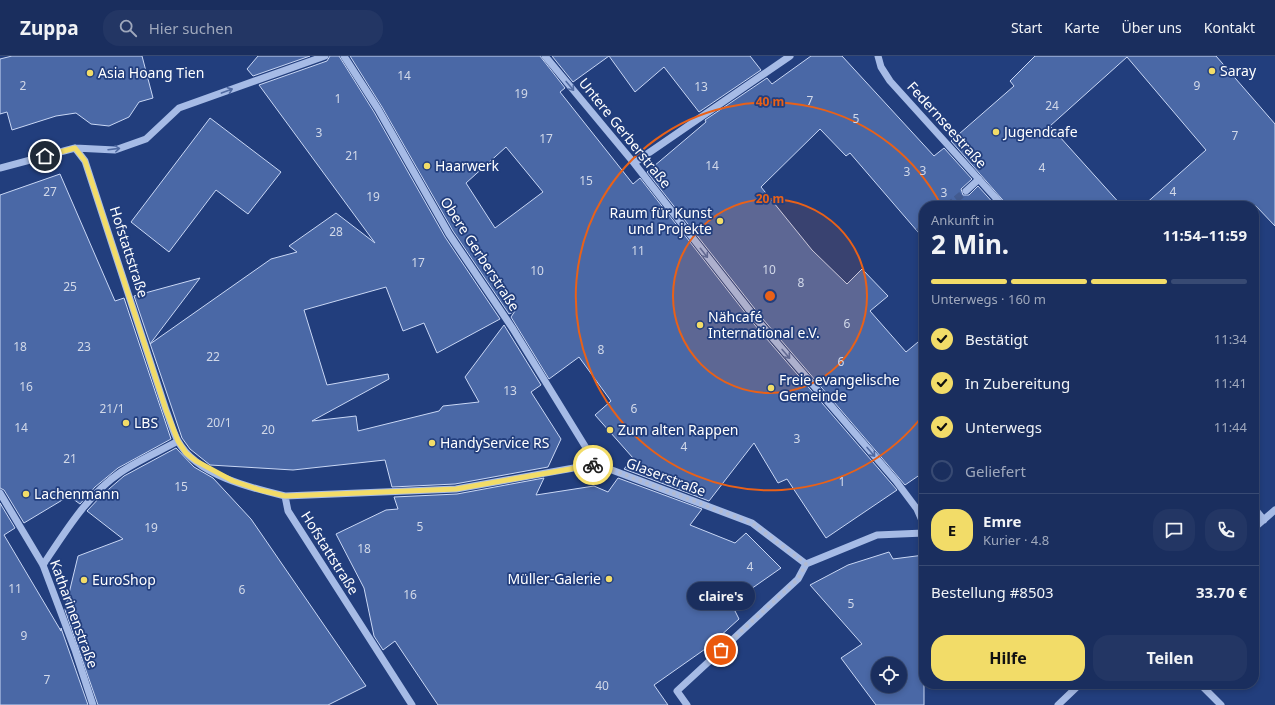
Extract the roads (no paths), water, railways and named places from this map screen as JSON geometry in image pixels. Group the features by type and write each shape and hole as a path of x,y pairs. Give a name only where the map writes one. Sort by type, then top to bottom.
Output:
{"street":[{"path":"0,168 75,148 115,150 146,139 179,108 325,56"},
{"name":"Obere Gerberstraße","path":"344,56 378,109 449,234 513,329 596,464"},
{"name":"Untere Gerberstraße","path":"545,56 634,163 758,321 896,481 919,514"},
{"path":"634,163 790,56"},
{"name":"Federnseestraße","path":"878,56 881,67 890,81 999,201"},
{"name":"Hofstattstraße","path":"75,148 85,161 166,410 178,441 186,453 196,461 225,478 260,490 285,496 288,511 412,705"},
{"path":"966,191 979,179"},
{"path":"43,565 73,519 112,479 122,471 178,441"},
{"path":"285,496 456,489 596,464"},
{"name":"Glaserstraße","path":"596,464 752,523 806,564"},
{"name":"Katharinenstraße","path":"0,493 43,565 93,705"},
{"path":"1259,524 1275,510"},
{"path":"1259,514 1264,520"},
{"path":"687,705 677,691 798,579 806,564 877,535 919,533"},
{"path":"1058,705 1075,689"},
{"path":"1205,689 1221,705"}],"tunnel":[{"path":"954,201 966,191"}],"place":[{"name":"Saray","path":"1212,71"},
{"name":"Asia Hoang Tien","path":"90,73"},
{"name":"Jugendcafe","path":"996,132"},
{"name":"Haarwerk","path":"427,166"},
{"name":"Raum für Kunst und Projekte","path":"720,221"},
{"name":"Nähcafé International e.V.","path":"700,325"},
{"name":"Freie evangelische Gemeinde","path":"771,388"},
{"name":"LBS","path":"126,423"},
{"name":"Zum alten Rappen","path":"610,430"},
{"name":"HandyService RS","path":"432,443"},
{"name":"Lachenmann","path":"26,494"},
{"name":"Müller-Galerie","path":"609,579"},
{"name":"EuroShop","path":"84,580"},
{"name":"claire's","path":"721,650"}]}
